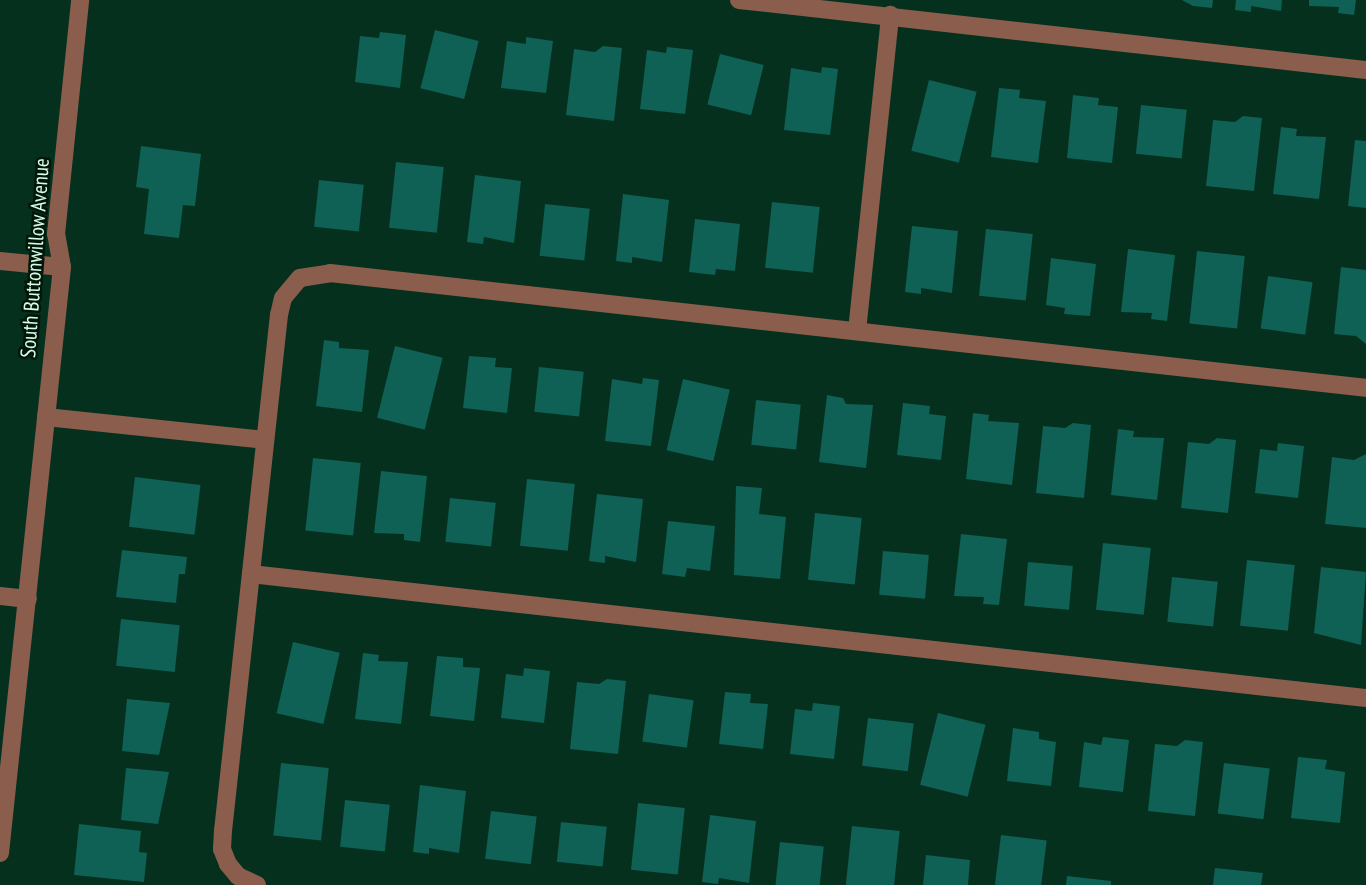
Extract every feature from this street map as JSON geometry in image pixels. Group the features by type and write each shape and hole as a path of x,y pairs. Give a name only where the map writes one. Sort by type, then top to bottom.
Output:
{"street":[{"name":"South Buttonwillow Avenue","path":"0,853 62,267 56,234 80,0"},
{"path":"739,0 1366,71"},
{"path":"857,331 890,15"},
{"path":"0,261 62,267"},
{"path":"257,885 238,876 222,849 264,440 283,298 300,278 313,273 1366,388"},
{"path":"47,417 264,440"},
{"path":"251,574 1366,698"},
{"path":"0,596 28,599"}],"building":[{"path":"1182,0 1213,0 1212,8 1193,6"},
{"path":"1236,0 1282,0 1281,11 1251,6 1251,12 1235,10"},
{"path":"1309,0 1356,0 1354,15 1338,13 1339,7 1309,6"},
{"path":"435,30 479,41 464,99 420,88"},
{"path":"380,32 406,35 400,88 355,82 360,36 379,38"},
{"path":"526,37 553,41 546,93 501,88 507,41 526,44"},
{"path":"603,46 622,48 614,121 566,115 574,49 595,52"},
{"path":"667,47 693,50 685,114 640,109 647,50 666,53"},
{"path":"720,54 764,65 751,115 707,104"},
{"path":"822,67 838,69 830,135 784,130 791,68 821,73"},
{"path":"929,80 977,92 959,163 911,151"},
{"path":"999,88 1020,90 1019,98 1046,101 1038,163 991,157"},
{"path":"1073,95 1099,98 1098,105 1118,107 1112,163 1067,158"},
{"path":"1141,105 1187,110 1182,159 1136,154"},
{"path":"1243,116 1262,118 1254,191 1206,186 1213,120 1235,122"},
{"path":"1281,127 1297,129 1296,136 1326,137 1319,199 1273,194"},
{"path":"1355,140 1366,141 1366,208 1348,206"},
{"path":"141,146 201,154 195,206 183,205 179,238 144,234 149,189 136,187"},
{"path":"396,162 444,167 437,233 389,228"},
{"path":"475,175 521,181 514,243 484,237 483,244 467,242"},
{"path":"319,180 364,185 359,231 314,227"},
{"path":"623,194 669,200 662,262 632,257 632,263 616,261"},
{"path":"772,202 820,207 813,273 765,268"},
{"path":"545,204 590,209 584,260 540,256"},
{"path":"695,219 740,224 735,271 716,269 715,275 689,272"},
{"path":"912,226 958,231 952,293 921,288 921,294 905,292"},
{"path":"986,229 1033,234 1026,301 979,296"},
{"path":"1128,249 1175,255 1167,321 1151,319 1152,313 1121,312"},
{"path":"1197,251 1245,256 1237,329 1189,324"},
{"path":"1051,258 1096,264 1090,316 1064,314 1065,308 1046,305"},
{"path":"1341,267 1366,270 1366,344 1356,336 1334,334"},
{"path":"1268,276 1313,282 1305,335 1261,328"},
{"path":"324,340 339,342 339,348 369,350 362,412 316,406"},
{"path":"395,346 443,358 425,430 377,418"},
{"path":"469,356 496,358 495,367 512,368 507,413 463,408"},
{"path":"539,367 584,372 579,416 534,412"},
{"path":"643,378 659,380 651,446 605,441 612,379 642,384"},
{"path":"683,379 730,390 713,461 667,450"},
{"path":"827,395 843,398 846,404 873,405 866,468 819,462"},
{"path":"756,400 801,405 796,449 751,445"},
{"path":"903,403 930,406 929,414 946,416 941,460 897,455"},
{"path":"973,413 989,415 988,421 1019,423 1012,485 966,479"},
{"path":"1073,423 1091,425 1084,498 1036,493 1043,426 1065,428"},
{"path":"1118,429 1134,431 1133,437 1164,438 1157,500 1111,495"},
{"path":"1217,438 1236,440 1228,513 1181,508 1188,442 1209,444"},
{"path":"1278,443 1304,446 1298,498 1255,493 1260,449 1277,451"},
{"path":"1366,454 1366,528 1325,524 1332,457 1354,460"},
{"path":"313,458 361,463 353,536 305,531"},
{"path":"381,471 427,476 420,542 404,540 404,534 374,533"},
{"path":"135,477 201,485 194,535 129,527"},
{"path":"527,479 575,484 568,551 520,546"},
{"path":"736,486 762,488 759,514 786,517 780,579 734,575"},
{"path":"597,494 643,499 636,562 605,556 605,563 589,561"},
{"path":"450,498 496,503 491,547 445,542"},
{"path":"815,513 862,518 855,585 808,580"},
{"path":"668,521 715,526 710,571 687,568 685,577 662,574"},
{"path":"961,534 1007,539 999,605 983,604 984,597 954,596"},
{"path":"1103,543 1151,548 1144,615 1096,610"},
{"path":"122,550 187,557 185,574 179,574 176,603 116,597"},
{"path":"883,551 929,555 925,599 879,595"},
{"path":"1247,560 1295,565 1288,631 1240,626"},
{"path":"1028,562 1073,566 1069,610 1024,606"},
{"path":"1321,567 1366,572 1361,645 1314,633"},
{"path":"1172,577 1218,582 1213,627 1167,622"},
{"path":"121,619 180,625 175,672 116,666"},
{"path":"293,642 340,653 323,724 277,713"},
{"path":"363,653 379,655 378,661 408,662 401,724 355,719"},
{"path":"437,656 463,658 463,667 480,668 474,721 430,716"},
{"path":"524,668 550,671 544,723 501,718 506,674 523,676"},
{"path":"607,679 626,681 618,754 570,749 577,682 599,684"},
{"path":"725,692 751,694 750,703 768,704 763,749 719,744"},
{"path":"649,694 694,700 687,748 642,742"},
{"path":"127,699 170,703 159,755 122,751"},
{"path":"813,703 840,706 834,759 790,754 795,709 812,711"},
{"path":"938,713 986,725 968,797 920,785"},
{"path":"868,718 914,724 908,771 862,766"},
{"path":"1013,728 1039,732 1039,739 1056,742 1051,786 1007,781"},
{"path":"1103,737 1129,740 1123,792 1079,787 1084,742 1101,745"},
{"path":"1185,740 1203,742 1195,816 1148,811 1155,744 1177,746"},
{"path":"1298,757 1327,760 1325,769 1345,772 1340,823 1291,818"},
{"path":"281,763 329,768 321,841 273,836"},
{"path":"1224,763 1270,769 1263,819 1218,814"},
{"path":"126,768 169,772 158,824 121,820"},
{"path":"420,785 466,791 459,853 429,848 429,854 413,852"},
{"path":"345,800 390,805 385,851 340,847"},
{"path":"638,803 685,808 678,875 631,870"},
{"path":"491,811 537,817 531,864 485,859"},
{"path":"710,815 756,821 749,883 719,878 718,884 702,882"},
{"path":"561,822 607,827 603,867 557,862"},
{"path":"79,824 141,831 139,852 147,853 144,882 74,875"},
{"path":"852,826 900,831 894,885 846,885"},
{"path":"1001,835 1047,841 1041,885 995,885"},
{"path":"780,842 824,847 820,885 776,885"},
{"path":"926,855 970,860 968,885 923,885"},
{"path":"1215,868 1263,873 1261,885 1213,885"},
{"path":"1067,876 1111,881 1111,885 1066,885"}]}
